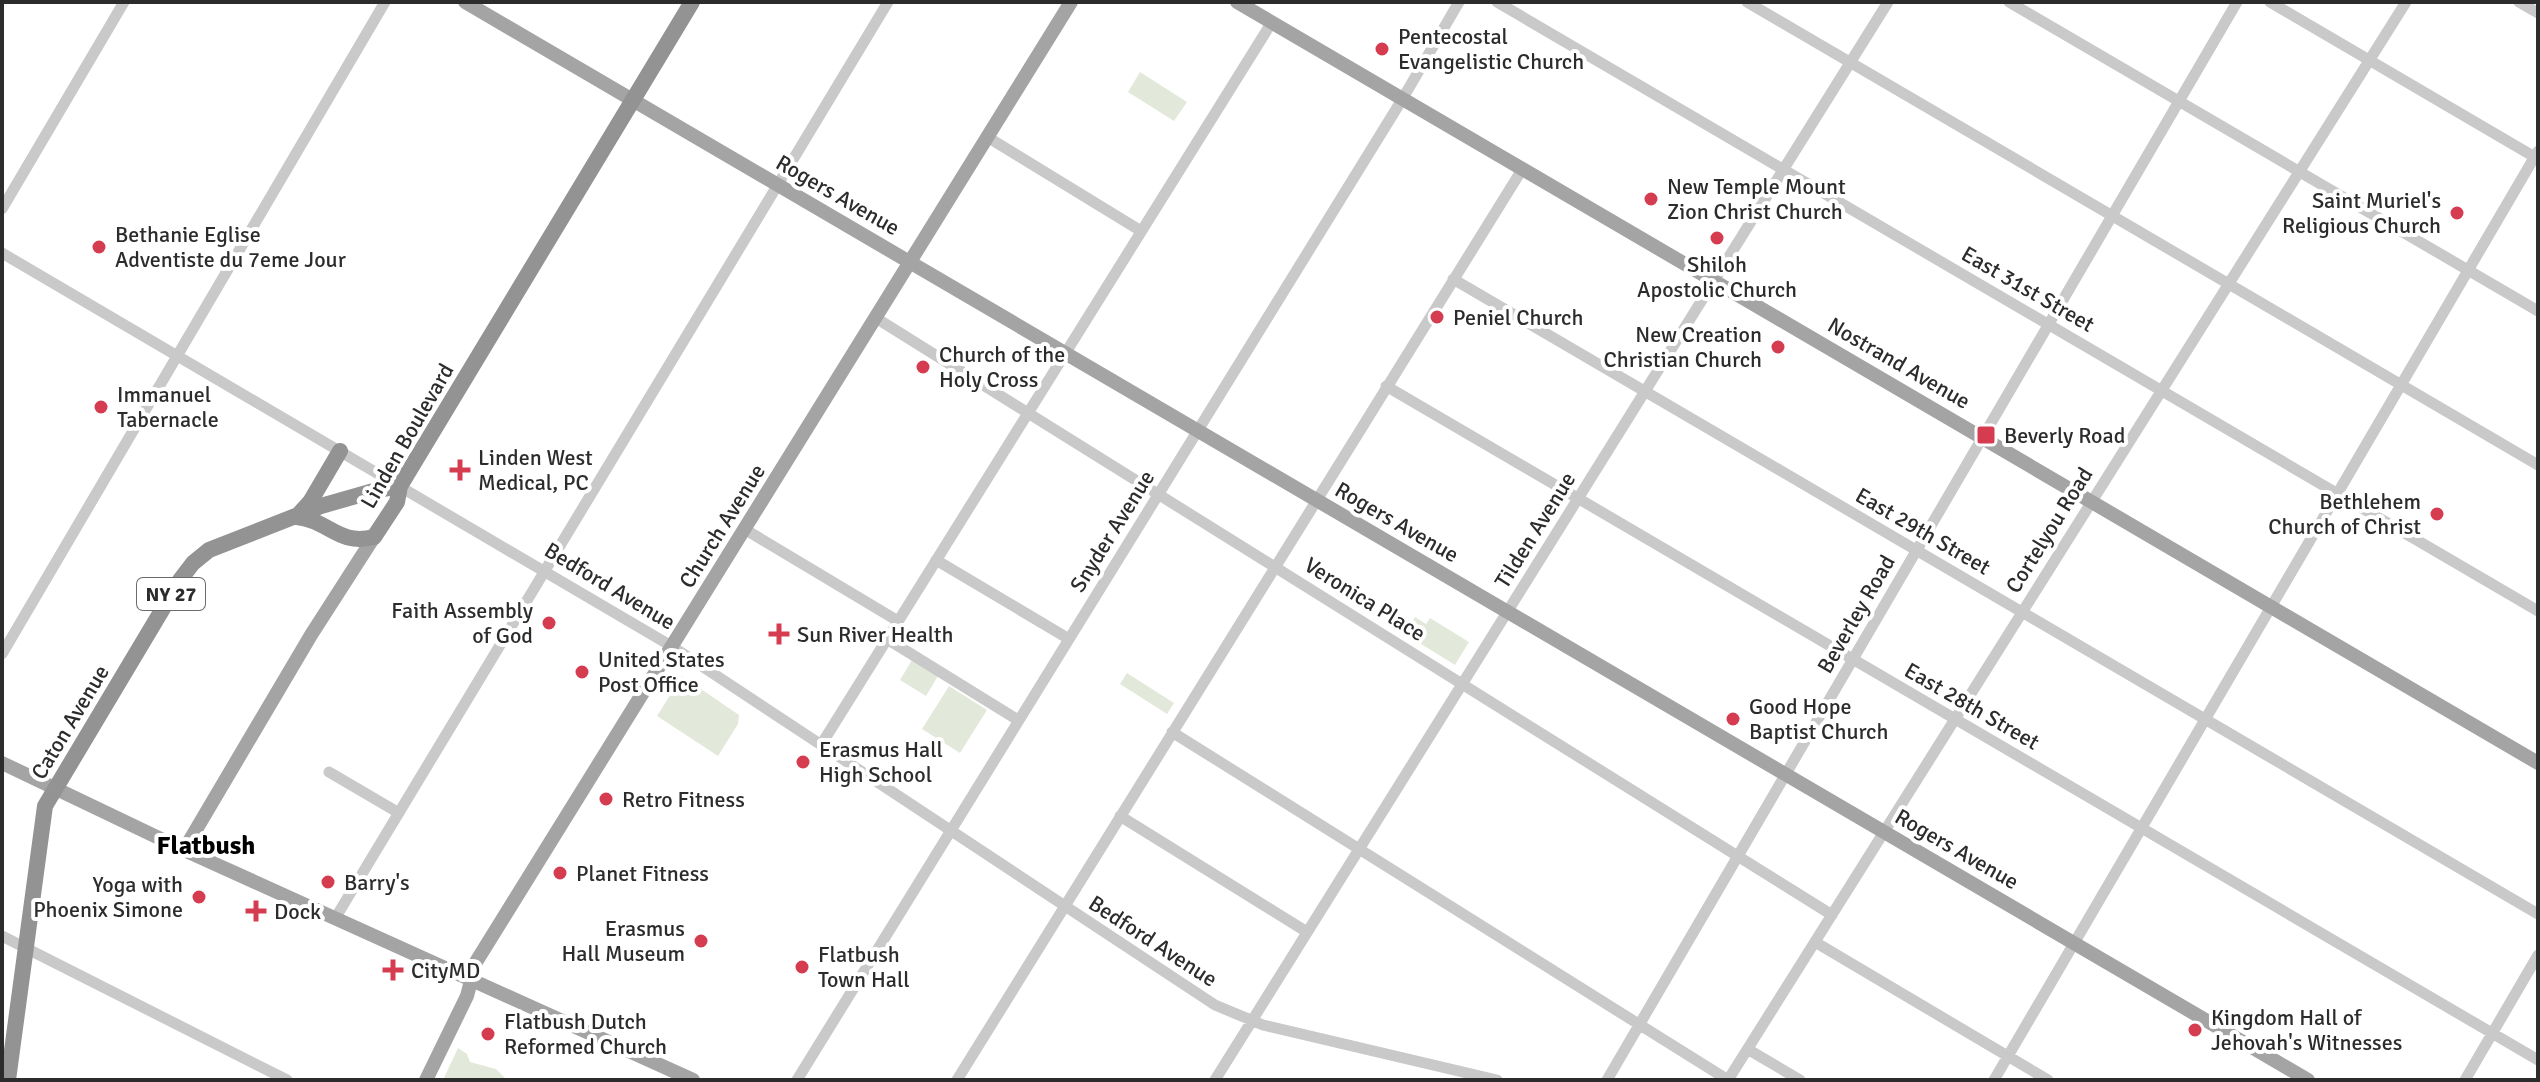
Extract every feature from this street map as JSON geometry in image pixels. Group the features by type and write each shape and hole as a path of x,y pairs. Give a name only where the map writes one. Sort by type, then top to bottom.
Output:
{"highway":[{"name":"Linden Boulevard","path":"374,537 397,502 400,486 692,2"},
{"path":"340,451 310,502 297,517 318,522 346,539 358,541 374,537"},
{"name":"Caton Avenue","path":"8,1080 45,806 180,580 193,563 209,550 321,506 400,486"}],"main road":[{"name":"Rogers Avenue","path":"465,2 2308,1080"},
{"name":"Church Avenue","path":"426,1080 467,996 476,962 1071,2"},
{"name":"Nostrand Avenue","path":"1237,2 2538,763"},
{"name":"Linden Boulevard","path":"184,850 311,635 374,537"},
{"path":"2,763 184,850 693,1080"}],"street":[{"path":"2,209 124,2"},
{"path":"2,654 385,2"},
{"path":"336,917 888,2"},
{"name":"Snyder Avenue","path":"797,1080 1403,98 1459,2"},
{"name":"East 31st Street","path":"1497,2 2538,611"},
{"path":"1747,2 2538,465"},
{"name":"Tilden Avenue","path":"1215,1080 1888,2"},
{"path":"2009,2 2538,311"},
{"name":"Beverley Road","path":"1607,1080 2237,2"},
{"path":"1994,1080 2537,156 2270,2"},
{"name":"Cortelyou Road","path":"1728,1080 2406,2"},
{"path":"2519,2 2538,13"},
{"path":"821,745 1272,22"},
{"path":"989,138 1141,231"},
{"path":"957,1080 1523,168"},
{"name":"Bedford Avenue","path":"2,253 673,647 1200,997 1251,1022 1497,1080"},
{"name":"East 29th Street","path":"1453,279 2538,914"},
{"name":"Veronica Place","path":"876,318 1832,915"},
{"name":"East 28th Street","path":"1386,386 2538,1060"},
{"path":"746,530 898,621"},
{"path":"936,560 1069,639"},
{"path":"887,639 1018,720"},
{"path":"1172,732 1728,1080"},
{"path":"329,772 399,813"},
{"path":"1120,816 1307,932"},
{"path":"2,936 287,1080"},
{"path":"1815,942 2048,1080"},
{"path":"2465,1080 2538,955"},
{"path":"1749,1050 1800,1080"}],"green space":[{"path":"1140,72 1187,102 1174,121 1128,92"},
{"path":"1415,617 1426,624 1430,618 1469,642 1455,665 1405,634"},
{"path":"912,660 938,676 926,696 900,680"},
{"path":"1127,673 1174,703 1167,714 1120,684"},
{"path":"682,676 739,715 738,724 718,756 657,716"},
{"path":"949,686 987,710 960,753 922,729"},
{"path":"458,1048 467,1054 470,1062 496,1069 507,1080 443,1080"}],"place":[{"name":"Pentecostal Evangelistic Church","path":"1382,49"},
{"name":"New Temple Mount Zion Christ Church","path":"1651,199"},
{"name":"Saint Muriel's Religious Church","path":"2457,213"},
{"name":"Shiloh Apostolic Church","path":"1717,238"},
{"name":"Bethanie Eglise Adventiste du 7eme Jour","path":"99,247"},
{"name":"Peniel Church","path":"1437,317"},
{"name":"New Creation Christian Church","path":"1778,347"},
{"name":"Church of the Holy Cross","path":"923,367"},
{"name":"Immanuel Tabernacle","path":"101,407"},
{"name":"Beverly Road","path":"1986,435"},
{"name":"Linden West Medical, PC","path":"460,470"},
{"name":"Bethlehem Church of Christ","path":"2437,514"},
{"name":"Faith Assembly of God","path":"549,623"},
{"name":"Sun River Health","path":"779,634"},
{"name":"United States Post Office","path":"582,672"},
{"name":"Good Hope Baptist Church","path":"1733,719"},
{"name":"Erasmus Hall High School","path":"803,762"},
{"name":"Retro Fitness","path":"606,799"},
{"name":"Planet Fitness","path":"560,873"},
{"name":"Barry's","path":"328,882"},
{"name":"Yoga with Phoenix Simone","path":"199,897"},
{"name":"Dock","path":"256,911"},
{"name":"Erasmus Hall Museum","path":"701,941"},
{"name":"Flatbush Town Hall","path":"802,967"},
{"name":"CityMD","path":"393,970"},
{"name":"Kingdom Hall of Jehovah's Witnesses","path":"2195,1030"},
{"name":"Flatbush Dutch Reformed Church","path":"488,1034"}],"district":[{"name":"Flatbush","path":"206,846"}]}
